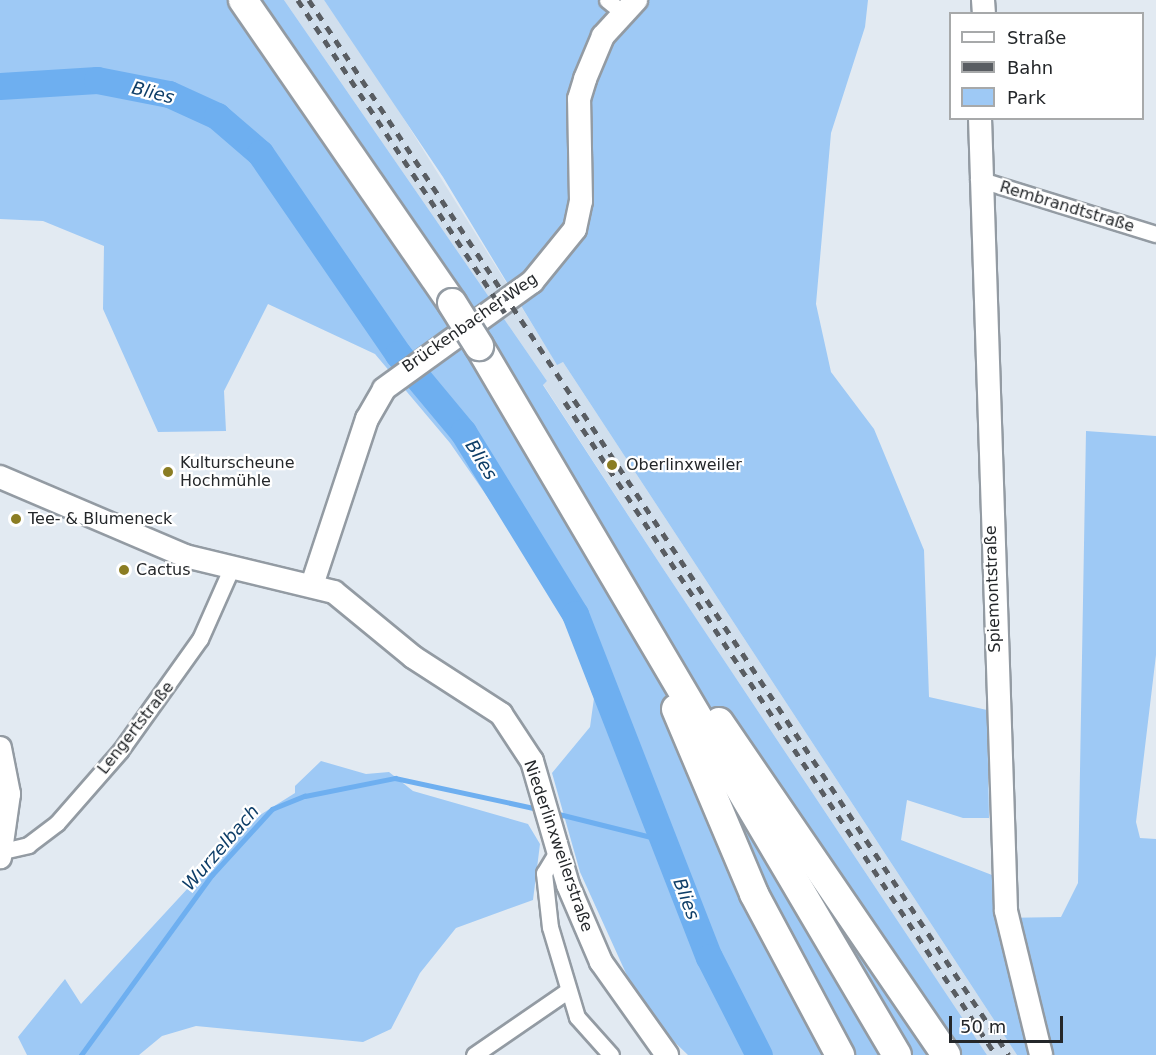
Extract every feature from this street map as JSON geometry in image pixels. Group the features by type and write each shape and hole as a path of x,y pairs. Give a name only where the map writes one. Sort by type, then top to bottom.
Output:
{"highway":[{"path":"243,0 452,303 479,346 620,580 792,884 897,1055"},
{"path":"620,580 946,1055"},
{"path":"620,580 750,884 803,990 840,1055"}],"street":[{"name":"Brückenbacher Weg","path":"312,585 367,419 395,377 532,282 564,249 581,201 579,99 593,53 622,4"},
{"name":"Spiemontstraße","path":"980,120 978,179 1006,911 1041,1055"},
{"name":"Rembrandtstraße","path":"978,179 1156,234"},
{"name":"Niederlinxweilerstraße","path":"0,477 159,546 231,569 312,585 347,600 413,657 501,714 542,785 556,839 601,962 667,1055"},
{"name":"Lengertstraße","path":"2,854 28,845 57,823 120,752 200,639 231,569"},
{"path":"0,748 9,794 2,854"},
{"path":"556,839 544,873 543,891 567,991 577,1017 611,1055"},
{"path":"474,1055 567,991"}],"shaded area":[{"path":"284,0 324,0 379,79 557,364 563,362 1017,1055 987,1055 662,567 543,384 547,381"}],"green space":[{"path":"0,0 284,0 547,381 543,385 987,1055 688,1055 664,1032 634,991 580,872 552,773 590,727 594,698 565,621 507,525 450,443 375,354 268,304 224,391 226,431 158,432 103,309 104,246 43,221 0,219"},
{"path":"324,0 868,0 865,27 831,133 816,304 831,372 874,429 924,550 929,697 987,710 989,818 963,818 907,800 901,840 992,875 997,918 1061,917 1078,883 1086,431 1156,436 1156,655 1136,822 1140,838 1156,839 1156,1055 1017,1055 563,362 557,365 443,177"},
{"path":"321,761 366,774 389,772 413,791 528,824 540,844 533,900 456,928 420,973 391,1029 363,1042 196,1026 162,1036 139,1055 27,1055 18,1037 65,979 81,1004 249,822 295,793 295,786"}],"waterway":[{"name":"Blies","path":"0,86 97,80 169,94 217,116 260,153 398,354 463,432 575,614 709,957 759,1055"},
{"name":"Wurzelbach","path":"81,1055 212,875 272,809 305,796 395,778 538,809"},
{"name":"Wurzelbach","path":"555,813 663,840"}],"railway":[{"path":"298,0 505,313"},
{"path":"309,0 1009,1055"},
{"path":"565,402 996,1055"}],"place":[{"name":"Oberlinxweiler","path":"612,465"},
{"name":"Kulturscheune Hochmühle","path":"168,472"},
{"name":"Tee- & Blumeneck","path":"16,519"},
{"name":"Cactus","path":"124,570"}]}
